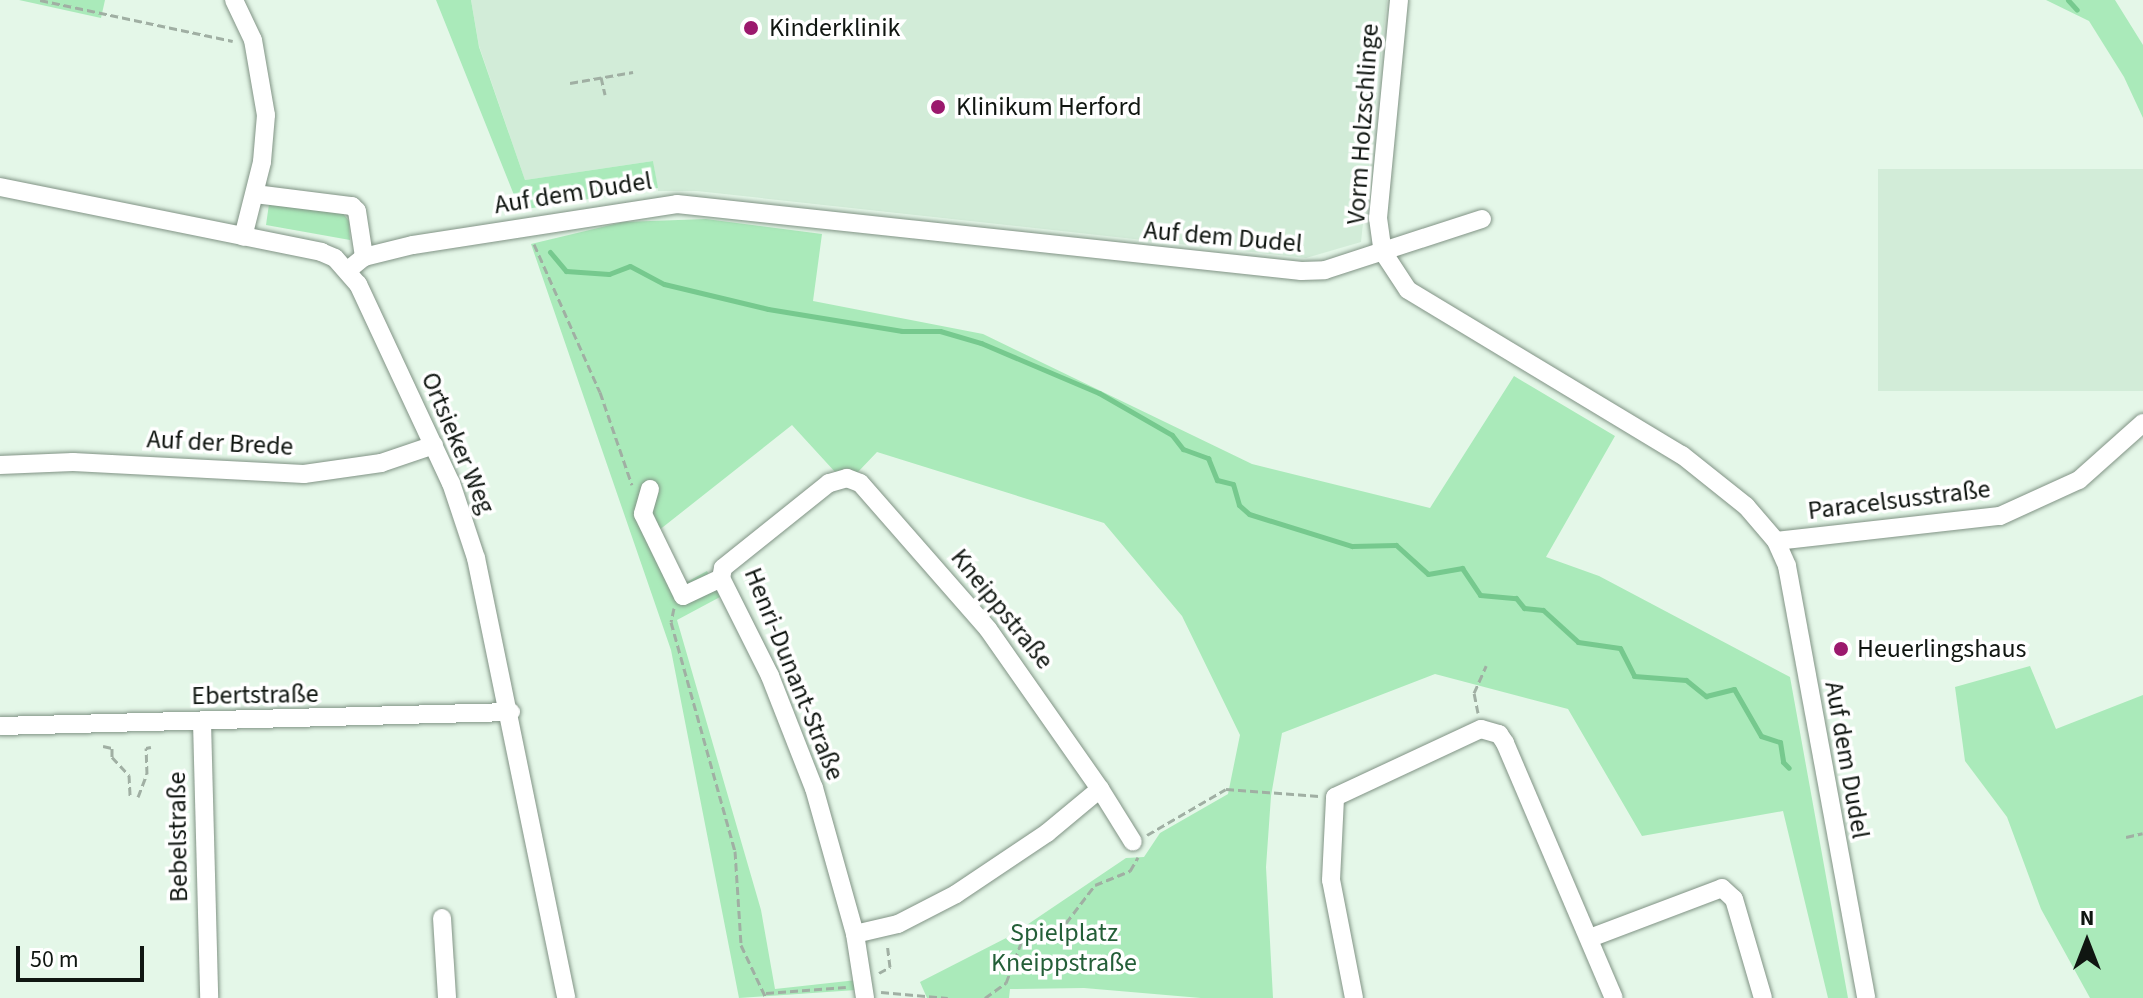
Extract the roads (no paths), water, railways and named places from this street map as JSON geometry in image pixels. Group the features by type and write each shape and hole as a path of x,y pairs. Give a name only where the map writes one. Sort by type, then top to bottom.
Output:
{"street":[{"path":"234,0 253,40 266,115 255,194 243,237"},
{"name":"Vorm Holzschlinge","path":"1383,252 1379,205 1399,0"},
{"path":"0,187 321,252 348,270"},
{"path":"255,194 352,206 357,211 364,257"},
{"name":"Auf dem Dudel","path":"348,270 364,257 528,225 677,204 1301,271 1325,270 1383,252 1408,290 1702,469 1776,541 1787,566 1866,998"},
{"path":"1383,252 1482,219"},
{"name":"Ortsieker Weg","path":"348,270 434,445 476,558 511,712 566,998"},
{"name":"Paracelsusstraße","path":"1776,541 2000,516 2079,480 2143,423"},
{"name":"Auf der Brede","path":"0,465 73,462 304,474 381,463 434,445"},
{"name":"Henri-Dunant-Straße","path":"847,478 829,483 758,539 723,568 721,578 793,730 855,934 864,987"},
{"name":"Kneippstraße","path":"847,478 860,483 988,629 1100,789 1133,842"},
{"path":"650,489 643,514 683,596 721,578"},
{"name":"Ebertstraße","path":"0,726 511,712"},
{"name":"Bebelstraße","path":"202,722 209,998"},
{"path":"1354,998 1331,880 1335,797 1481,729 1499,734 1505,743 1614,998"},
{"path":"855,934 883,928 996,869 1100,789"},
{"path":"1590,938 1722,888 1734,899 1763,998"},
{"path":"442,918 447,998"}],"waterway":[{"path":"2068,0 2077,10"},
{"path":"550,252 566,271 609,274 630,266 664,284 768,309 902,331 940,331 981,343 1099,393 1172,435 1183,449 1208,458 1217,480 1233,484 1239,505 1249,514 1352,546 1396,545 1428,574 1462,568 1480,595 1516,598 1524,608 1543,610 1578,642 1620,648 1634,676 1686,680 1706,696 1734,689 1761,736 1780,742 1783,762 1789,768"}],"place":[{"name":"Kinderklinik","path":"751,28"},
{"name":"Klinikum Herford","path":"938,107"},
{"name":"Heuerlingshaus","path":"1841,649"}],"park label":[{"name":"Spielplatz Kneippstraße","path":"1064,948"}]}
